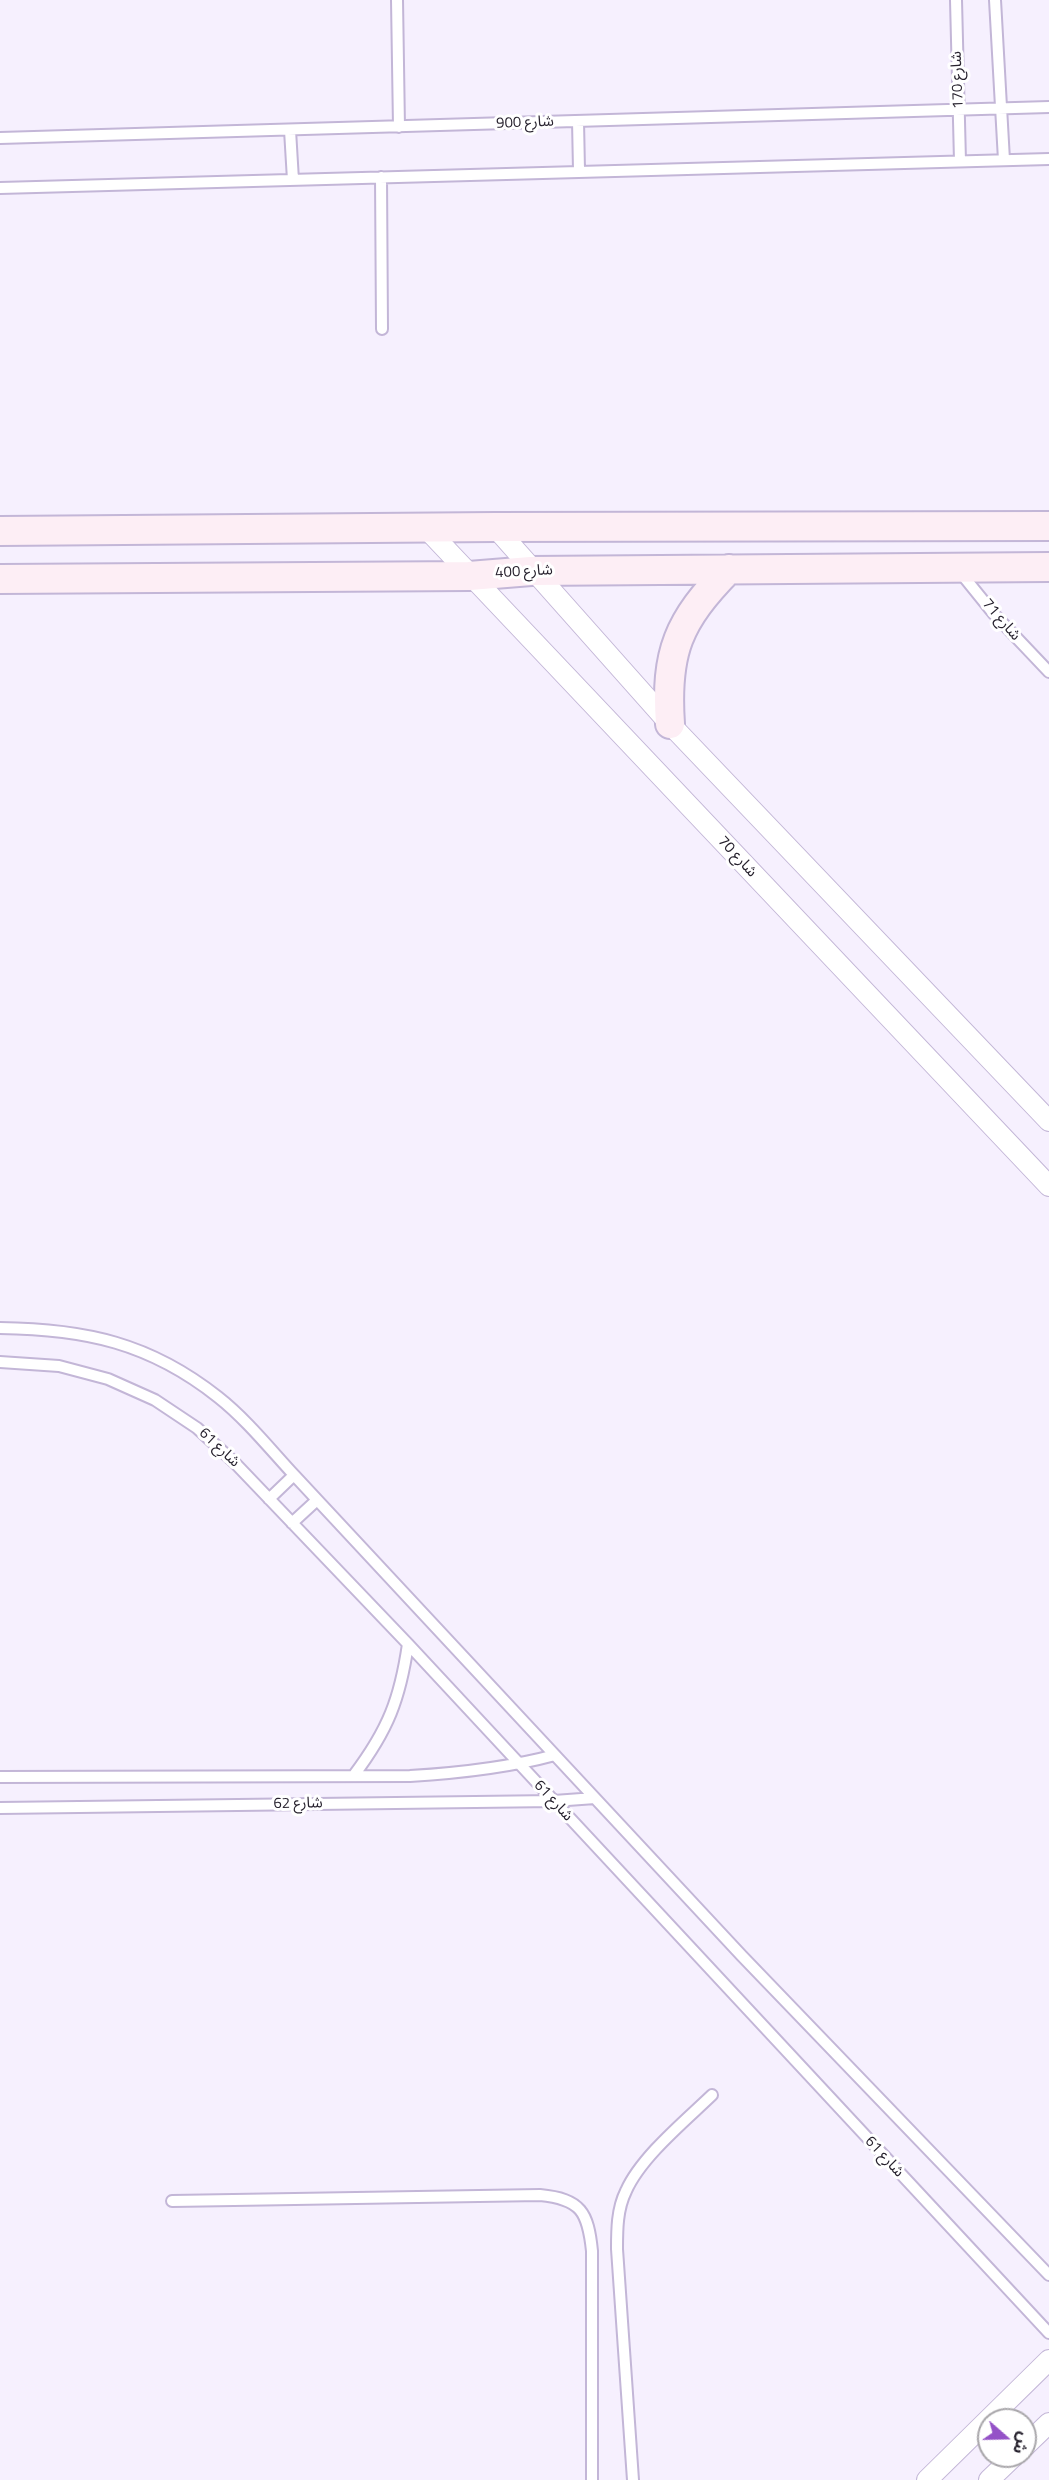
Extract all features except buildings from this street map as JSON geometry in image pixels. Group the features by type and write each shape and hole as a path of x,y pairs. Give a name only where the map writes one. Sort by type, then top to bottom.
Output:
{"street":[{"path":"0,531 425,527 1049,526"},
{"name":"شارع 70","path":"425,527 1049,1186"},
{"path":"495,527 531,571 670,724 1049,1121"},
{"name":"شارع 400","path":"0,579 469,576 531,571 1049,567"},
{"path":"670,724 667,690 670,668 684,625 702,596 729,569"},
{"path":"927,2480 1049,2360"},
{"path":"1037,2434 1049,2423"},
{"path":"989,2480 1002,2468"}],"lane":[{"path":"396,0 399,127"},
{"name":"شارع 170","path":"956,0 960,161"},
{"path":"995,0 1004,160"},
{"name":"شارع 900","path":"0,138 1049,107"},
{"path":"578,121 579,170"},
{"path":"290,130 293,180"},
{"path":"0,188 579,170 1049,159"},
{"path":"381,177 382,329"},
{"name":"شارع 71","path":"956,567 994,614 1049,672"},
{"path":"0,1328 55,1330 100,1337 142,1351 183,1372 219,1398 294,1475 742,1956 1049,2275"},
{"name":"شارع 61","path":"0,1362 59,1366 108,1379 155,1400 197,1428 269,1499 408,1644 1049,2333"},
{"path":"269,1499 294,1475"},
{"path":"292,1523 317,1500"},
{"path":"354,1774 376,1746 392,1714 402,1680 408,1644"},
{"name":"شارع 62","path":"0,1777 354,1774 411,1776 520,1765 555,1755"},
{"name":"شارع 62","path":"0,1808 554,1801 595,1798"},
{"path":"633,2480 617,2220 625,2191 641,2166 712,2095"},
{"path":"172,2201 540,2195 563,2198 582,2211 590,2229 592,2251 592,2480"}]}
